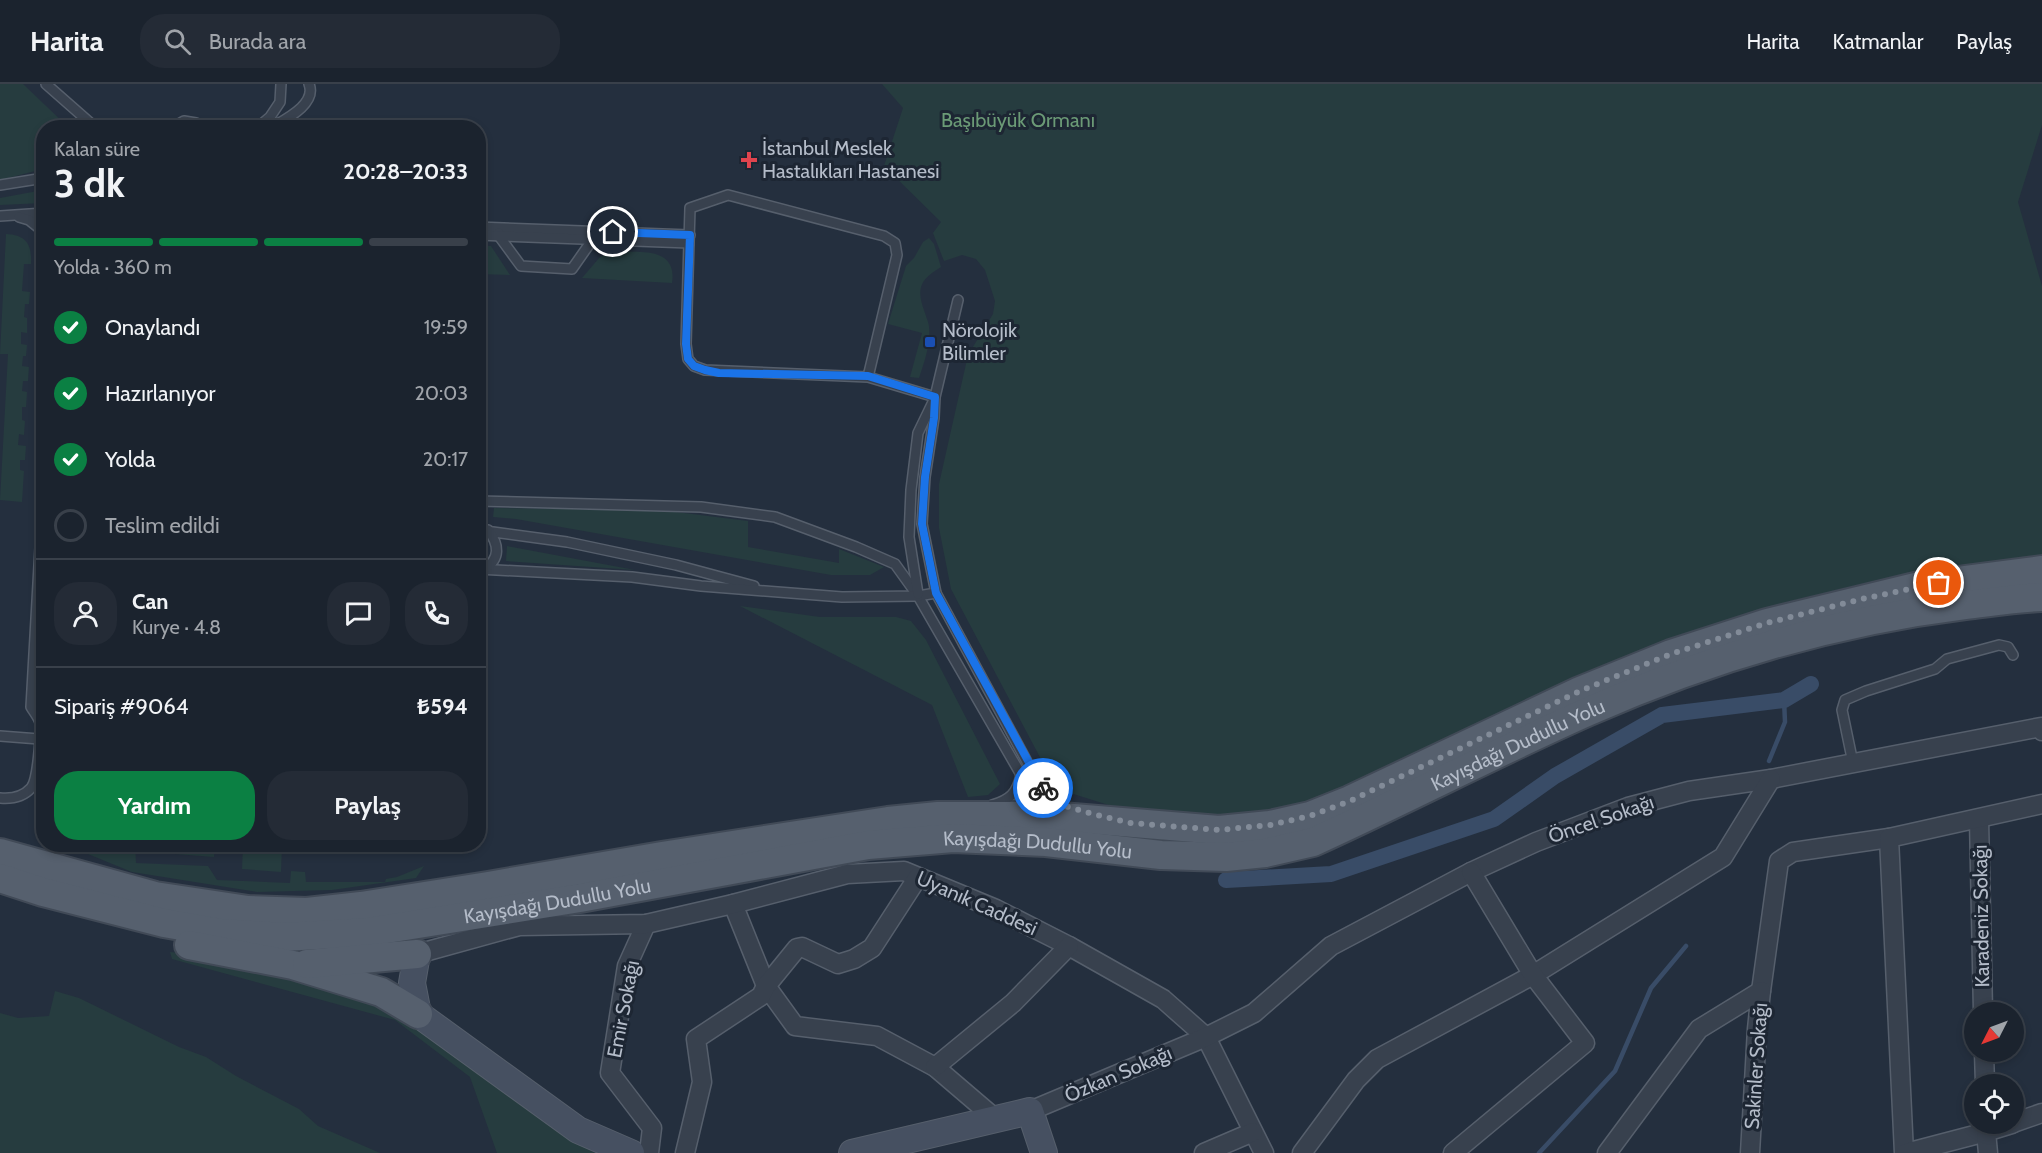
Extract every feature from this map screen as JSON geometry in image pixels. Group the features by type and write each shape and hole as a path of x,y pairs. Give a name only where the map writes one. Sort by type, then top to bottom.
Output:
{"main road":[{"name":"Kayışdağı Dudullu Yolu","path":"0,878 44,892 164,923 221,933 284,937 368,932 580,898 868,845 953,838 1046,842 1061,830 1131,823 1219,830 1270,825 1310,816 1350,801 1580,691 1671,654 1767,623 1908,588 2042,570"},
{"name":"Kayışdağı Dudullu Yolu","path":"0,853 155,896 248,910 307,912 362,906 818,831 938,816 1061,830 1161,855 1226,857 1265,853 1313,842 1587,712 1675,677 1749,652 1840,627 1914,611 2042,597"},
{"path":"44,892 134,927 200,948 293,965 381,992 418,1014 578,1130 631,1153"},
{"path":"293,965 417,954 412,982 418,1014"},
{"path":"852,1153 1030,1111 1044,1153"}],"street":[{"name":"Öncel Sokağı","path":"1206,1037 1254,1013 1331,946 1470,872 1536,842 1628,807 1689,791 1771,779 2042,728"},
{"path":"1302,1153 1356,1080 1377,1059 1533,975 1723,857 1771,779"},
{"path":"1761,991 1779,861 1793,852 1889,838 2042,804"},
{"name":"Karadeniz Sokağı","path":"1979,819 1983,1002"},
{"path":"1889,838 1905,1153 1967,1134"},
{"name":"Uyanık Caddesi","path":"417,954 519,926 646,924 847,874 904,870 996,909 1163,999 1206,1037 1264,1153"},
{"path":"1453,1153 1585,1043 1533,975 1470,872"},
{"path":"685,1153 702,1082 696,1039 761,996 766,986 797,948 802,947 838,964 854,959 872,948 918,877"},
{"path":"733,904 766,986 795,1026 877,1036 935,1067 997,1120"},
{"name":"Emir Sokağı","path":"646,924 627,966 610,1073 652,1128 649,1153"},
{"path":"935,1067 1013,1003 1068,946"},
{"name":"Sakinler Sokağı","path":"1607,1153 1699,1029 1761,991"},
{"name":"Sakinler Sokağı","path":"1750,1153 1761,991"},
{"name":"Özkan Sokağı","path":"1030,1111 1206,1037"},
{"path":"2024,1119 2042,1113"},
{"path":"1204,1153 1253,1131"},
{"path":"1986,1134 1988,1153"}],"lane":[{"path":"46,84 87,120"},
{"path":"266,120 280,102 281,84"},
{"path":"282,120 308,102 311,90 309,84"},
{"path":"0,185 36,179"},
{"path":"868,376 897,255 895,243 884,236 728,195 690,208 686,344 688,359 694,366 719,373 868,376 935,397"},
{"path":"0,216 36,213"},
{"path":"10,214 29,220 36,226"},
{"path":"486,229 499,232 521,266 572,269 593,235"},
{"path":"486,234 499,232 690,239"},
{"path":"958,300 935,397 925,477 922,524 936,593 1038,782 1051,799 1066,807 1131,823"},
{"path":"918,596 909,537 911,490 918,433 935,397"},
{"path":"486,501 701,507 775,517 895,564 918,596 1021,775 1061,830"},
{"path":"486,530 567,542 779,592"},
{"path":"486,533 497,544 497,552 490,565 486,567"},
{"path":"486,569 632,577 701,586 842,597 918,596 936,593"},
{"path":"36,636 31,707 36,713"},
{"path":"1853,763 1842,710 1845,700 1935,669 1947,659 1999,645 2008,647 2013,655"},
{"path":"0,736 36,743"},
{"path":"938,816 1005,801 1017,786 1021,775"},
{"path":"0,798 22,795 31,788 36,778"}],"green space":[{"path":"0,84 23,84 61,120 36,120 36,171 0,180"},
{"name":"Başıbüyük Ormanı","path":"882,84 2042,84 2042,125 2018,202 2042,286 2042,559 2015,560 1894,576 1787,602 1686,633 1585,672 1332,794 1289,808 1217,816 1115,807 1067,792 1043,763 951,589 939,528 939,484 968,355 993,314 995,301 985,270 976,259 962,255 944,261 933,233 941,222 884,166 903,108"},
{"path":"36,191 36,203 0,205 0,198"},
{"path":"6,234 19,236 27,242 31,257 31,264 24,264 22,291 30,292 29,304 25,304 24,317 27,318 27,333 21,332 21,344 27,345 22,366 29,367 28,381 23,381 22,391 27,392 26,407 22,407 22,420 25,421 24,435 19,434 18,445 26,446 25,460 20,460 20,470 24,471 22,502 0,500 8,354 0,354"},
{"path":"929,238 934,244 941,267 928,276 920,291 929,324 929,340 919,378 910,377 922,333 888,324 906,266 914,258 923,242"},
{"path":"486,246 491,246 510,275 486,274"},
{"path":"608,252 641,252 661,256 668,262 672,271 672,283 582,278 600,257"},
{"path":"494,508 660,510 748,521 748,547 839,563 839,549 884,567 870,575 831,575 516,519 493,517"},
{"path":"507,546 635,570 506,561"},
{"path":"740,606 820,617 896,617 911,621 926,640 1000,784 988,795 968,797 932,705"},
{"path":"83,852 135,852 136,863 208,866 217,880 290,883 291,871 305,872 306,882 385,882 386,879 424,866 416,878 332,890 257,892 132,872"},
{"path":"150,852 214,852 214,857"},
{"path":"243,852 282,852 281,872 242,869"},
{"path":"349,852 428,852 428,854"},
{"path":"170,952 191,954 338,989 397,1011 489,1082 595,1153 497,1153 470,1077 395,1020 172,959"},
{"path":"55,991 79,998 179,1047 206,1057 236,1076 299,1109 318,1126 380,1153 0,1153 0,1013 18,1018 49,1016"}],"waterway":[{"path":"1226,880 1331,874 1494,819 1555,776 1662,715 1784,700 1811,684"},
{"path":"1769,761 1785,722 1784,700"},
{"path":"1539,1153 1615,1071 1651,988 1686,946"}],"way so far":[{"path":"1043,788 1058,804 1131,823 1219,830 1270,825 1310,816 1350,801 1580,691 1671,654 1767,623 1862,599 1939,583"}],"place":[{"name":"İstanbul Meslek Hastalıkları Hastanesi","path":"749,160"},
{"name":"Nörolojik Bilimler","path":"930,342"}],"route":[{"path":"613,232 690,235 686,344 688,359 694,366 719,373 868,376 935,397 925,477 922,524 936,593 1043,788"}]}
